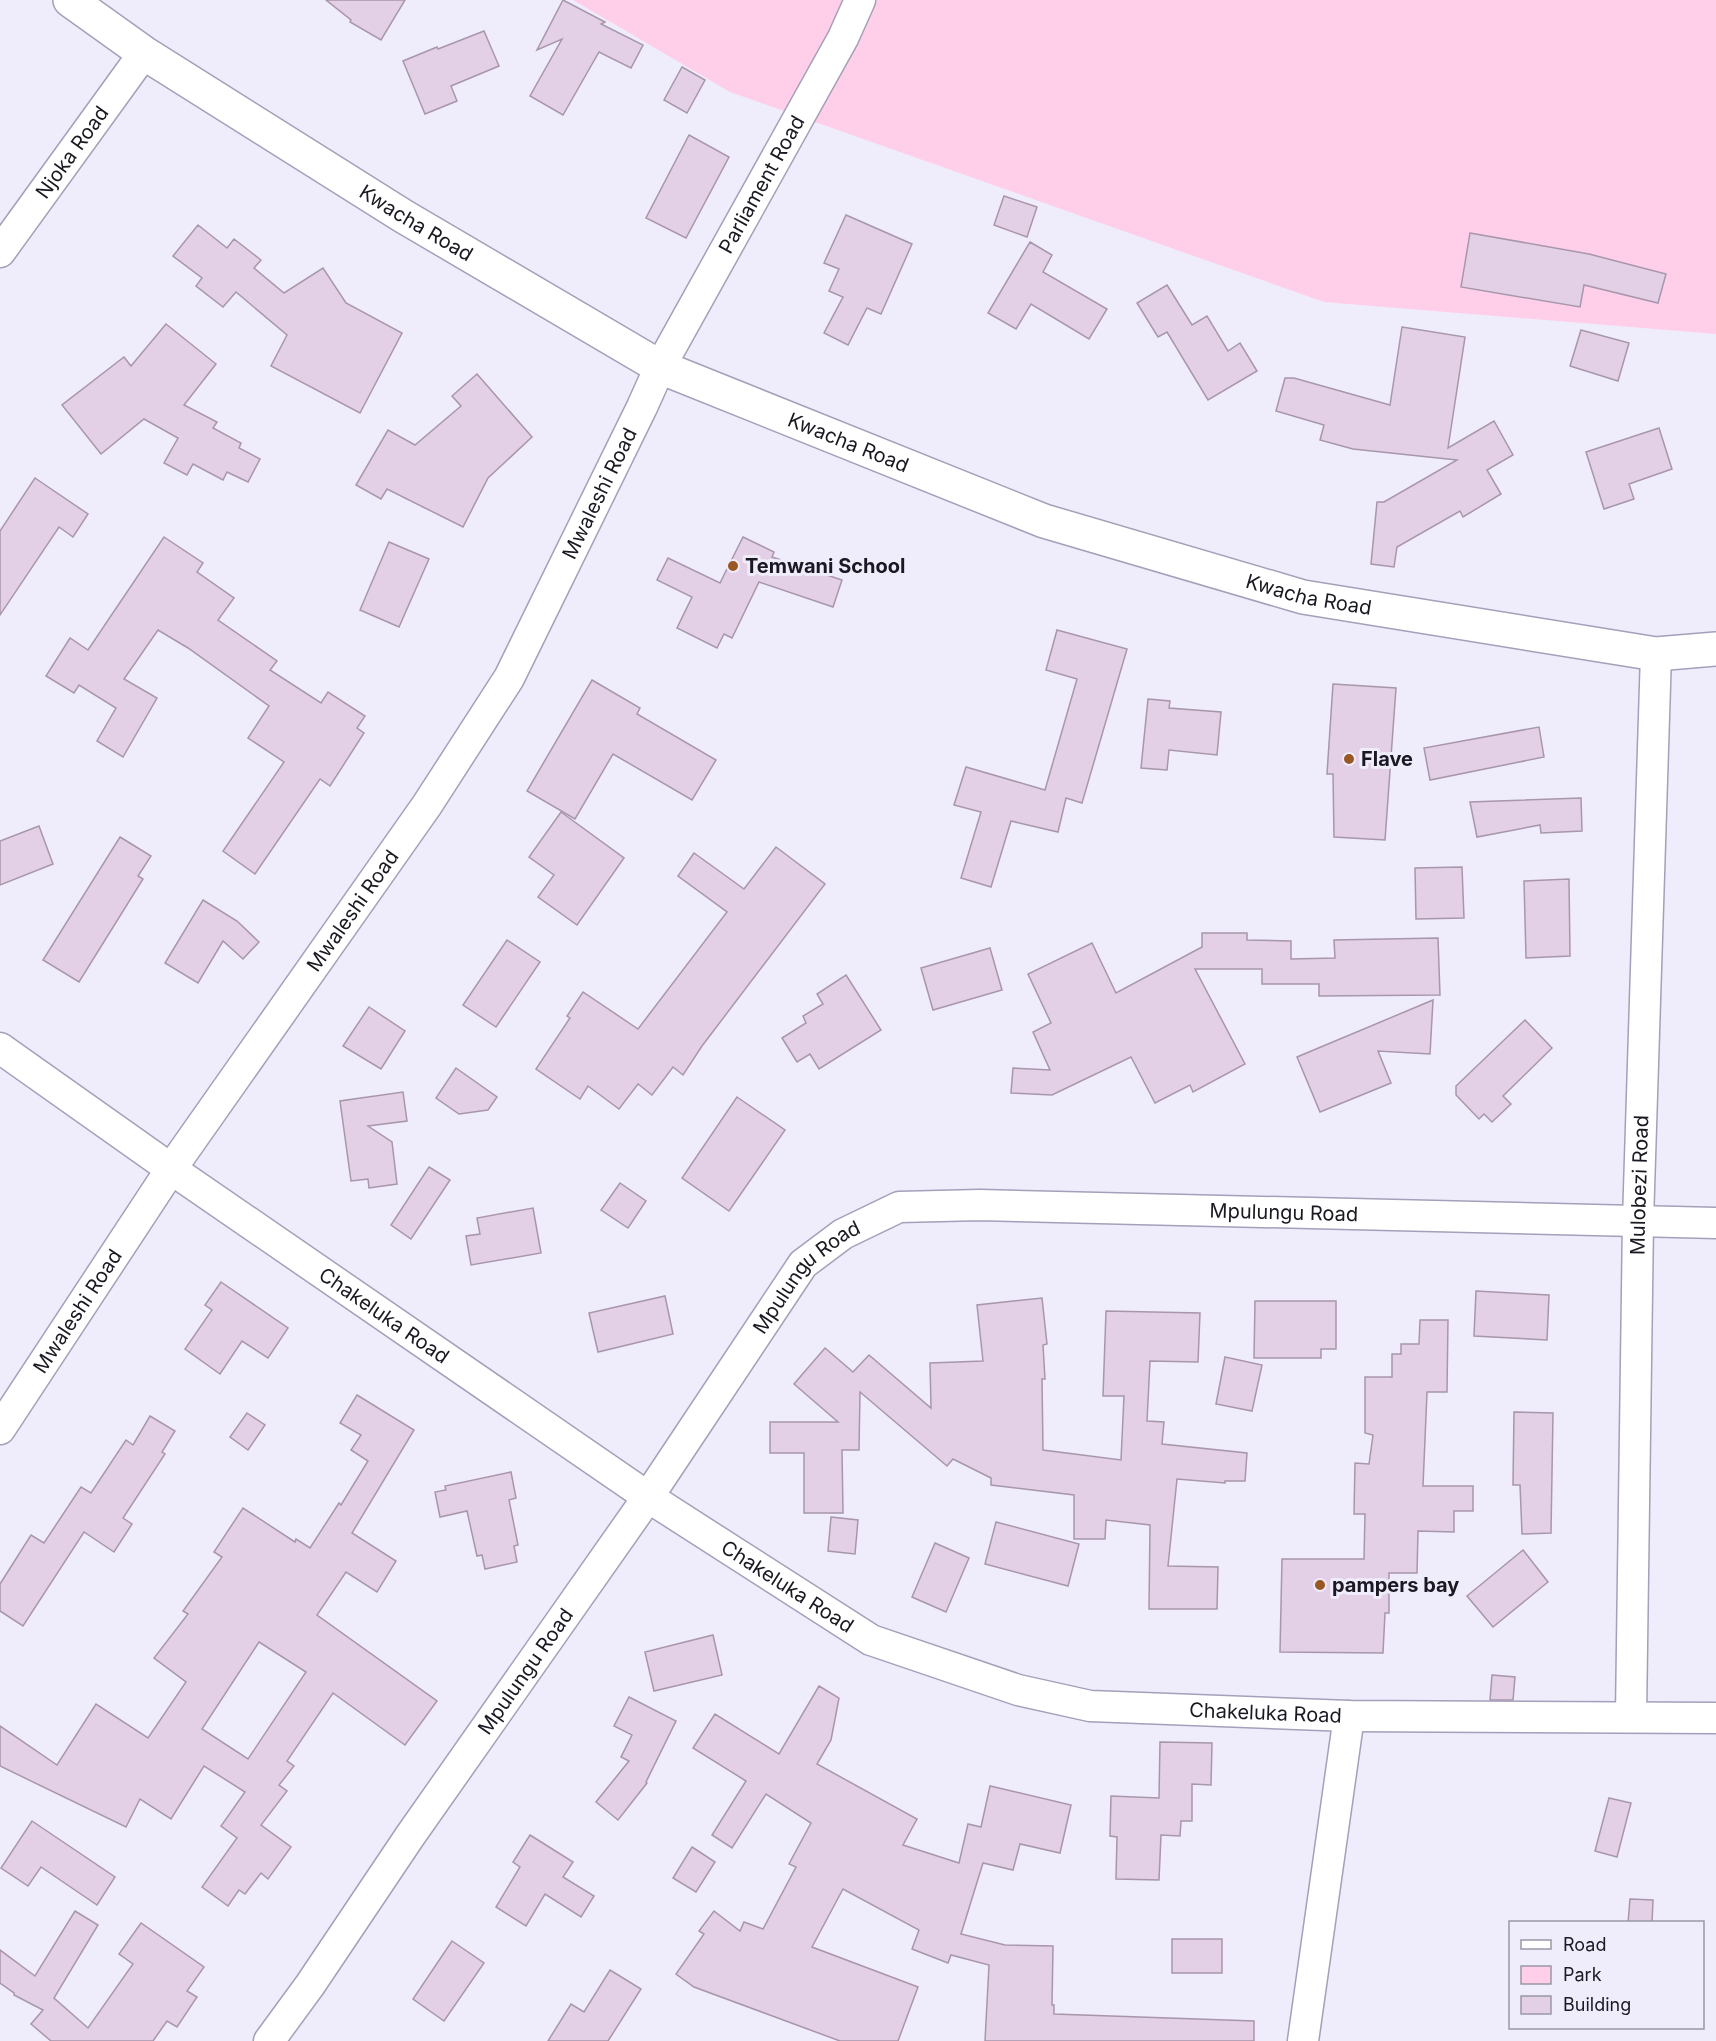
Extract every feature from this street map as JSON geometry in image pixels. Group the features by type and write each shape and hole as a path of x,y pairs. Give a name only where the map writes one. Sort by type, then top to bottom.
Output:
{"main road":[{"name":"Kwacha Road","path":"70,0 144,53 403,216 660,367 1044,520 1303,597 1656,654 1716,649"}],"street":[{"name":"Parliament Road","path":"660,367 843,38 860,0"},
{"name":"Njoka Road","path":"0,252 144,53"},
{"name":"Mwaleshi Road","path":"0,1430 171,1169 427,806 509,678 660,367"},
{"name":"Mulobezi Road","path":"1631,1716 1638,1221 1656,654"},
{"name":"Chakeluka Road","path":"0,1048 171,1169 648,1497 872,1640 1018,1690 1090,1706 1349,1716 1716,1718"},
{"name":"Mpulungu Road","path":"269,2041 648,1497 803,1264 843,1234 899,1208 980,1205 1716,1223"},
{"path":"1303,2041 1349,1716"}],"green space":[{"path":"573,0 1716,0 1716,334 1324,302 730,92"}],"building":[{"path":"326,0 405,0 381,40 350,22 351,20"},
{"path":"563,0 605,22 601,24 643,45 631,68 599,52 563,115 530,96 562,39 537,50"},
{"path":"484,31 499,66 451,86 457,101 425,114 403,61"},
{"path":"682,67 705,80 687,113 664,100"},
{"path":"689,135 729,157 686,238 646,218"},
{"path":"1004,196 1037,207 1027,237 994,225"},
{"path":"846,215 912,244 881,314 867,308 848,345 824,333 843,297 829,291 839,269 824,263"},
{"path":"198,225 227,248 234,239 261,260 254,268 284,293 323,268 346,303 402,333 360,413 271,366 287,335 236,292 223,307 196,286 202,278 173,256"},
{"path":"1470,233 1589,254 1666,274 1658,303 1584,285 1580,307 1461,287"},
{"path":"1030,242 1052,255 1043,272 1107,309 1089,339 1031,304 1016,329 988,313"},
{"path":"1167,285 1192,325 1207,316 1228,351 1240,343 1257,371 1208,400 1167,332 1158,337 1137,303"},
{"path":"166,324 216,364 184,405 217,422 213,428 241,443 239,448 260,459 248,482 227,472 223,480 193,464 187,475 164,463 178,438 144,419 101,454 62,405 124,357 131,366"},
{"path":"1402,327 1465,337 1448,448 1494,421 1513,455 1487,470 1501,494 1463,517 1460,511 1397,547 1394,567 1371,564 1377,502 1384,502 1457,460 1353,449 1320,440 1324,425 1276,411 1285,378 1294,378 1390,405"},
{"path":"1581,330 1629,343 1618,381 1570,366"},
{"path":"477,374 532,437 488,478 463,527 387,489 381,499 356,485 388,430 415,445 461,406 452,396"},
{"path":"1659,428 1672,469 1629,484 1634,499 1604,509 1586,452"},
{"path":"35,478 88,514 73,537 59,527 0,615 0,531"},
{"path":"164,537 203,563 197,572 234,598 218,620 277,661 270,670 321,703 328,692 365,716 357,728 364,733 330,786 320,779 255,874 223,851 284,762 248,738 269,706 188,648 158,630 124,679 157,698 123,757 97,741 116,708 79,685 74,693 46,676 70,638 88,650"},
{"path":"743,537 774,552 772,557 842,580 833,607 759,582 732,638 724,634 717,648 677,628 692,597 657,580 668,558 720,583"},
{"path":"389,542 429,559 399,627 360,610"},
{"path":"1057,630 1127,649 1082,803 1066,798 1058,832 1011,821 991,887 961,878 981,812 954,805 966,767 1045,790 1077,679 1046,670"},
{"path":"592,680 640,708 637,714 716,760 692,800 613,754 575,819 527,791"},
{"path":"1333,684 1396,688 1385,840 1334,837 1333,774 1327,774"},
{"path":"1148,699 1170,701 1169,708 1221,712 1217,755 1169,750 1167,770 1141,768"},
{"path":"1539,727 1544,757 1430,780 1424,748"},
{"path":"1581,798 1582,831 1541,833 1540,825 1477,837 1470,802"},
{"path":"561,812 624,858 577,925 538,897 554,875 529,857"},
{"path":"39,826 53,864 0,885 0,841"},
{"path":"120,837 151,856 138,876 143,879 79,982 43,960"},
{"path":"776,847 825,884 702,1046 683,1075 673,1067 652,1095 638,1084 619,1109 588,1086 580,1099 536,1069 570,1018 567,1016 583,992 638,1029 727,912 678,876 694,853 744,889"},
{"path":"1462,867 1464,918 1416,919 1415,868"},
{"path":"1569,879 1570,956 1526,958 1524,881"},
{"path":"203,900 237,921 259,942 243,959 223,941 198,983 165,963"},
{"path":"1202,933 1247,933 1247,940 1291,941 1291,959 1335,958 1334,940 1438,938 1440,995 1319,996 1319,984 1262,984 1262,969 1195,969 1245,1064 1193,1092 1190,1085 1155,1103 1131,1057 1052,1095 1011,1093 1013,1068 1050,1070 1033,1032 1051,1023 1028,974 1092,943 1116,993 1202,947"},
{"path":"507,940 540,962 496,1027 463,1005"},
{"path":"990,948 1002,990 933,1010 921,968"},
{"path":"846,975 881,1030 819,1069 810,1054 797,1062 782,1038 806,1023 803,1016 823,1004 817,994"},
{"path":"1433,1000 1430,1054 1378,1051 1391,1083 1320,1112 1297,1057"},
{"path":"369,1007 405,1031 381,1069 343,1046"},
{"path":"1525,1020 1552,1048 1503,1096 1511,1104 1492,1122 1484,1114 1479,1119 1456,1095 1456,1086"},
{"path":"456,1068 497,1097 488,1110 459,1114 436,1098"},
{"path":"403,1092 407,1121 368,1126 392,1142 397,1184 369,1188 368,1179 351,1181 340,1101"},
{"path":"737,1097 785,1130 729,1211 682,1178"},
{"path":"429,1167 450,1180 411,1239 391,1225"},
{"path":"620,1183 646,1201 628,1228 601,1210"},
{"path":"533,1208 541,1253 471,1265 466,1236 480,1234 477,1218"},
{"path":"221,1282 288,1328 268,1358 242,1341 220,1374 185,1349 212,1310 205,1305"},
{"path":"1476,1291 1549,1295 1547,1340 1474,1336"},
{"path":"665,1296 673,1334 598,1352 589,1313"},
{"path":"1042,1298 1047,1344 1043,1345 1045,1379 1042,1379 1043,1450 1121,1460 1124,1396 1103,1396 1106,1311 1200,1313 1198,1362 1150,1361 1147,1421 1164,1422 1162,1444 1247,1453 1245,1481 1225,1481 1225,1483 1177,1479 1168,1566 1218,1567 1217,1609 1149,1609 1150,1525 1106,1520 1105,1539 1074,1539 1074,1495 991,1485 991,1478 953,1459 947,1466 860,1392 859,1450 842,1450 843,1513 804,1513 804,1453 770,1453 770,1422 838,1422 794,1384 825,1348 853,1372 869,1355 931,1408 930,1363 983,1361 977,1305"},
{"path":"1255,1301 1336,1301 1336,1349 1321,1349 1321,1358 1254,1358"},
{"path":"1420,1320 1448,1320 1447,1392 1427,1392 1423,1486 1473,1486 1473,1511 1454,1511 1454,1532 1418,1531 1417,1573 1389,1573 1389,1613 1385,1613 1383,1653 1280,1652 1282,1559 1364,1559 1365,1514 1354,1514 1355,1463 1369,1464 1373,1435 1365,1433 1365,1377 1392,1377 1392,1354 1401,1354 1401,1344 1419,1344"},
{"path":"1225,1357 1262,1365 1252,1411 1216,1404"},
{"path":"357,1395 414,1430 352,1533 396,1561 377,1592 346,1572 317,1615 437,1701 405,1745 333,1693 287,1761 294,1766 279,1785 287,1791 261,1825 291,1847 268,1879 261,1873 245,1894 239,1890 228,1906 202,1887 237,1838 221,1826 245,1792 204,1766 171,1819 140,1799 126,1827 0,1766 0,1726 57,1765 96,1704 148,1738 186,1682 154,1658 188,1614 183,1611 222,1557 214,1552 243,1508 295,1542 296,1539 310,1548 339,1503 341,1505 368,1461 351,1450 361,1435 340,1423","holes":["259,1642 306,1672 248,1759 202,1729"]},
{"path":"1514,1412 1553,1413 1551,1533 1522,1534 1520,1485 1513,1485"},
{"path":"247,1413 265,1425 248,1450 230,1437"},
{"path":"150,1416 175,1431 162,1452 165,1454 123,1518 132,1524 114,1552 84,1532 23,1626 0,1611 0,1584 31,1535 44,1543 81,1487 91,1493 126,1440 133,1445"},
{"path":"511,1472 516,1498 509,1500 518,1545 514,1546 517,1562 485,1569 482,1555 477,1556 467,1511 440,1517 435,1492 446,1490 445,1486"},
{"path":"831,1517 858,1520 855,1554 828,1551"},
{"path":"996,1522 1079,1544 1068,1586 985,1564"},
{"path":"935,1543 969,1558 946,1612 912,1597"},
{"path":"1523,1550 1548,1582 1493,1627 1467,1596"},
{"path":"713,1635 722,1675 654,1691 645,1652"},
{"path":"1492,1675 1515,1677 1513,1700 1490,1700"},
{"path":"819,1686 839,1698 831,1740 817,1764 917,1819 903,1845 959,1863 968,1824 981,1827 990,1786 1071,1805 1060,1853 1020,1844 1013,1870 983,1863 961,1934 1005,1945 1053,1946 1052,2005 1054,2005 1054,2014 1254,2021 1254,2041 985,2041 989,1965 951,1955 948,1963 912,1949 919,1930 843,1889 812,1947 918,1987 898,2041 840,2041 694,1987 676,1974 704,1934 699,1931 714,1911 740,1931 744,1922 763,1929 796,1867 789,1864 811,1823 766,1794 732,1848 712,1835 746,1781 693,1748 715,1714 779,1754"},
{"path":"629,1697 676,1721 647,1783 618,1820 596,1802 629,1761 621,1757 632,1735 614,1726"},
{"path":"1160,1742 1212,1743 1211,1785 1192,1784 1192,1821 1181,1821 1180,1836 1161,1835 1159,1880 1116,1879 1117,1837 1110,1836 1111,1796 1159,1798"},
{"path":"1609,1798 1631,1803 1617,1857 1595,1851"},
{"path":"32,1821 115,1877 97,1905 41,1867 28,1886 1,1868"},
{"path":"530,1835 573,1862 563,1877 594,1896 581,1917 545,1894 526,1926 496,1907 520,1867 513,1862"},
{"path":"692,1847 715,1862 696,1892 673,1878"},
{"path":"1630,1899 1653,1900 1652,1921 1628,1921"},
{"path":"75,1911 98,1925 54,1998 88,2028 133,1964 119,1954 141,1923 204,1967 187,1991 197,1997 177,2027 167,2021 153,2041 51,2041 31,2024 43,2010 14,1995 0,1983 0,1950 35,1976"},
{"path":"1172,1939 1222,1939 1222,1973 1172,1973"},
{"path":"452,1941 484,1963 444,2021 413,1999"},
{"path":"610,1970 641,1989 608,2041 548,2041 571,2004 584,2012"}],"place":[{"name":"Temwani School","path":"733,566"},
{"name":"Flave","path":"1349,759"},
{"name":"pampers bay","path":"1320,1585"}]}
